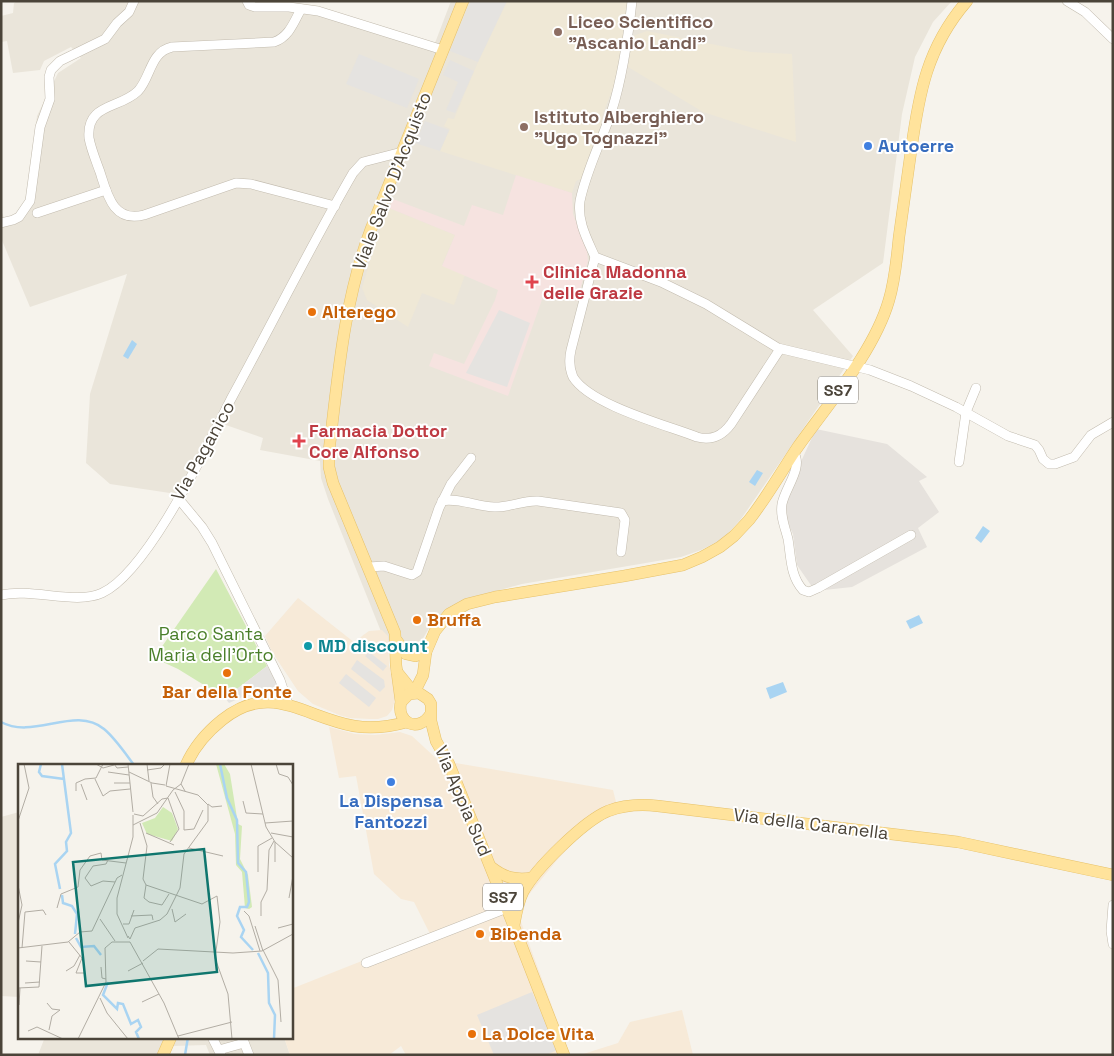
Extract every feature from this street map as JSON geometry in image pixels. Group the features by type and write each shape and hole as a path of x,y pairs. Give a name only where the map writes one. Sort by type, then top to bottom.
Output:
{"main road":[{"name":"Viale Salvo D'Acquisto","path":"400,705 396,641 392,622 333,483 329,467 330,450 344,331 356,273 371,229 463,1"},
{"name":"SS7","path":"430,715 431,704 428,699 425,668 426,652 431,638 444,619 455,611 476,602 495,597 670,568 707,555 727,542 749,520 855,367 879,325 890,294 915,119 924,76 932,54 944,31 967,1"},
{"path":"396,641 406,654 415,656 426,652"},
{"name":"SS7","path":"414,693 425,668"},
{"path":"398,672 414,693"},
{"path":"374,727 390,718 409,694 424,695 428,699"},
{"path":"187,764 204,737 220,722 234,711 258,702 288,704 352,726 374,727 423,723 430,715"},
{"name":"SS7","path":"400,705 403,718 436,741"},
{"name":"Via Appia Sud","path":"430,715 436,741 449,764 491,867 564,1055"},
{"name":"Via della Caranella","path":"502,896 532,878 573,836 591,821 615,808 638,805 952,842 1113,875"},
{"path":"491,867 508,878 518,880 532,878"},
{"name":"Via della Caranella","path":"514,925 520,900 532,878"},
{"path":"163,1055 170,1038"}],"street":[{"path":"1,223 19,217 30,201 40,127 50,99 49,83 51,70 60,61 105,39 117,23 129,12 134,1"},
{"path":"247,1 249,5 255,7 301,8 323,13 443,50"},
{"path":"632,1 627,48 620,84 580,201 579,213 581,223 595,257 571,350 570,365 572,374 591,393 606,402 697,436 714,438 722,434 729,427 780,349"},
{"path":"1067,1 1086,12 1113,39"},
{"path":"301,8 288,33 276,42 172,47 160,53 136,92 124,100 101,110 91,122 90,143 106,190 115,207 131,217 144,216 239,183 251,184 335,206"},
{"name":"Via Paganico","path":"1,595 29,593 77,597 93,596 104,592 121,580 149,545 178,498 351,175 361,164 402,152"},
{"path":"37,213 106,190"},
{"path":"595,257 661,282 700,301 780,349 855,367 901,381 966,412 1008,436 1035,445 1045,462 1053,464 1074,457 1091,435 1113,422"},
{"path":"959,462 966,412 976,388"},
{"path":"794,453 796,466 784,496 782,514 792,568 803,590 808,592 818,588 911,535"},
{"path":"369,567 384,566 417,576 442,501 451,484 471,458"},
{"path":"178,498 212,543 282,683 288,704"},
{"path":"442,501 450,500 484,507 500,508 532,500 619,513 624,516 625,520 621,552"},
{"path":"1113,905 1111,930 1113,944"},
{"path":"366,963 507,908"},
{"path":"212,1038 220,1053 243,1040 249,1055"}],"shaded area":[{"path":"18,1 255,1 306,5 435,43 451,1 952,1 933,22 915,57 902,114 883,263 813,310 853,356 741,519 723,539 681,557 522,584 466,599 444,611 428,630 419,645 390,654 328,499 321,478 320,461 260,450 263,438 223,424 183,495 110,484 86,463 90,394 127,274 30,307 1,238 1,210 4,218 12,216 22,209 29,191 37,116 58,73 81,58 71,47 44,61 40,70 13,73 7,41 1,42 1,16 13,13 14,3"},
{"path":"471,1 507,1 478,62 450,51"},
{"name":"Istituto Alberghiero \"Ugo Tognazzi\"","path":"507,1 628,1 616,81 603,113 601,125 583,178 576,181 572,193 440,151 450,129 444,126 448,118 454,119"},
{"path":"647,31 751,52 792,54 796,142 703,112 628,67 633,36"},
{"path":"359,54 419,79 407,108 346,84"},
{"path":"450,60 474,71 455,113 446,110 458,82 443,75"},
{"path":"425,121 449,130 440,151 415,143"},
{"name":"Clinica Madonna delle Grazie","path":"516,175 572,193 573,214 587,251 588,261 577,301 545,291 508,396 429,366 434,353 464,364 498,290 442,266 455,235 389,208 393,199 464,226 472,205 503,215"},
{"path":"389,208 455,235 442,265 465,275 454,305 422,293 408,327 367,300 362,288 376,240"},
{"path":"499,310 530,323 507,387 466,373"},
{"path":"816,429 887,444 927,477 919,481 939,512 918,528 927,547 852,587 815,591 797,565 793,534 783,512 786,494"},
{"path":"298,598 355,643 369,631 382,630 388,636 389,665 397,693 392,710 387,716 370,719 350,718 339,715 313,704 298,691 272,652 265,636"},
{"path":"369,652 387,666 383,671 365,656"},
{"path":"357,660 384,680 385,687 380,692 351,669"},
{"path":"267,666 282,691 279,693 260,691 229,703 225,698"},
{"path":"346,674 376,698 369,707 339,683"},
{"path":"329,727 355,734 375,735 400,732 412,736 438,760 613,790 619,814 601,820 584,832 558,859 522,903 521,922 570,1055 406,1055 401,1046 389,1055 290,1055 284,1038 292,1038 292,989 430,934 414,902 401,899 374,874 356,776 339,778"},
{"path":"18,812 18,997 1,996 1,817"},
{"path":"532,992 557,1050 546,1055 494,1055 477,1015"},
{"path":"682,1010 693,1055 580,1055 618,1043 630,1022"},
{"path":"45,1038 284,1038 290,1055 210,1055 206,1045 172,1046 168,1055 38,1055"}],"green space":[{"name":"Parco Santa Maria dell'Orto","path":"216,569 267,666 225,698 178,669 154,658"}],"water":[{"path":"132,340 137,344 128,359 123,356"},
{"path":"757,470 763,473 755,486 749,482"},
{"path":"983,526 990,531 981,543 975,538"},
{"path":"919,615 923,623 910,629 906,621"},
{"path":"783,682 787,692 770,699 766,688"}],"waterway":[{"path":"1,722 27,727 80,720 93,723 108,733 133,764"},
{"path":"185,1055 188,1038"}],"place":[{"name":"Liceo Scientifico \"Ascanio Landi\"","path":"558,32"},
{"name":"Istituto Alberghiero \"Ugo Tognazzi\"","path":"524,127"},
{"name":"Autoerre","path":"868,146"},
{"name":"Clinica Madonna delle Grazie","path":"532,282"},
{"name":"Alterego","path":"312,312"},
{"name":"Farmacia Dottor Core Alfonso","path":"299,441"},
{"name":"Bruffa","path":"417,620"},
{"name":"MD discount","path":"308,646"},
{"name":"Bar della Fonte","path":"227,673"},
{"name":"La Dispensa Fantozzi","path":"391,782"},
{"name":"Bibenda","path":"480,934"},
{"name":"La Dolce Vita","path":"472,1034"}]}
